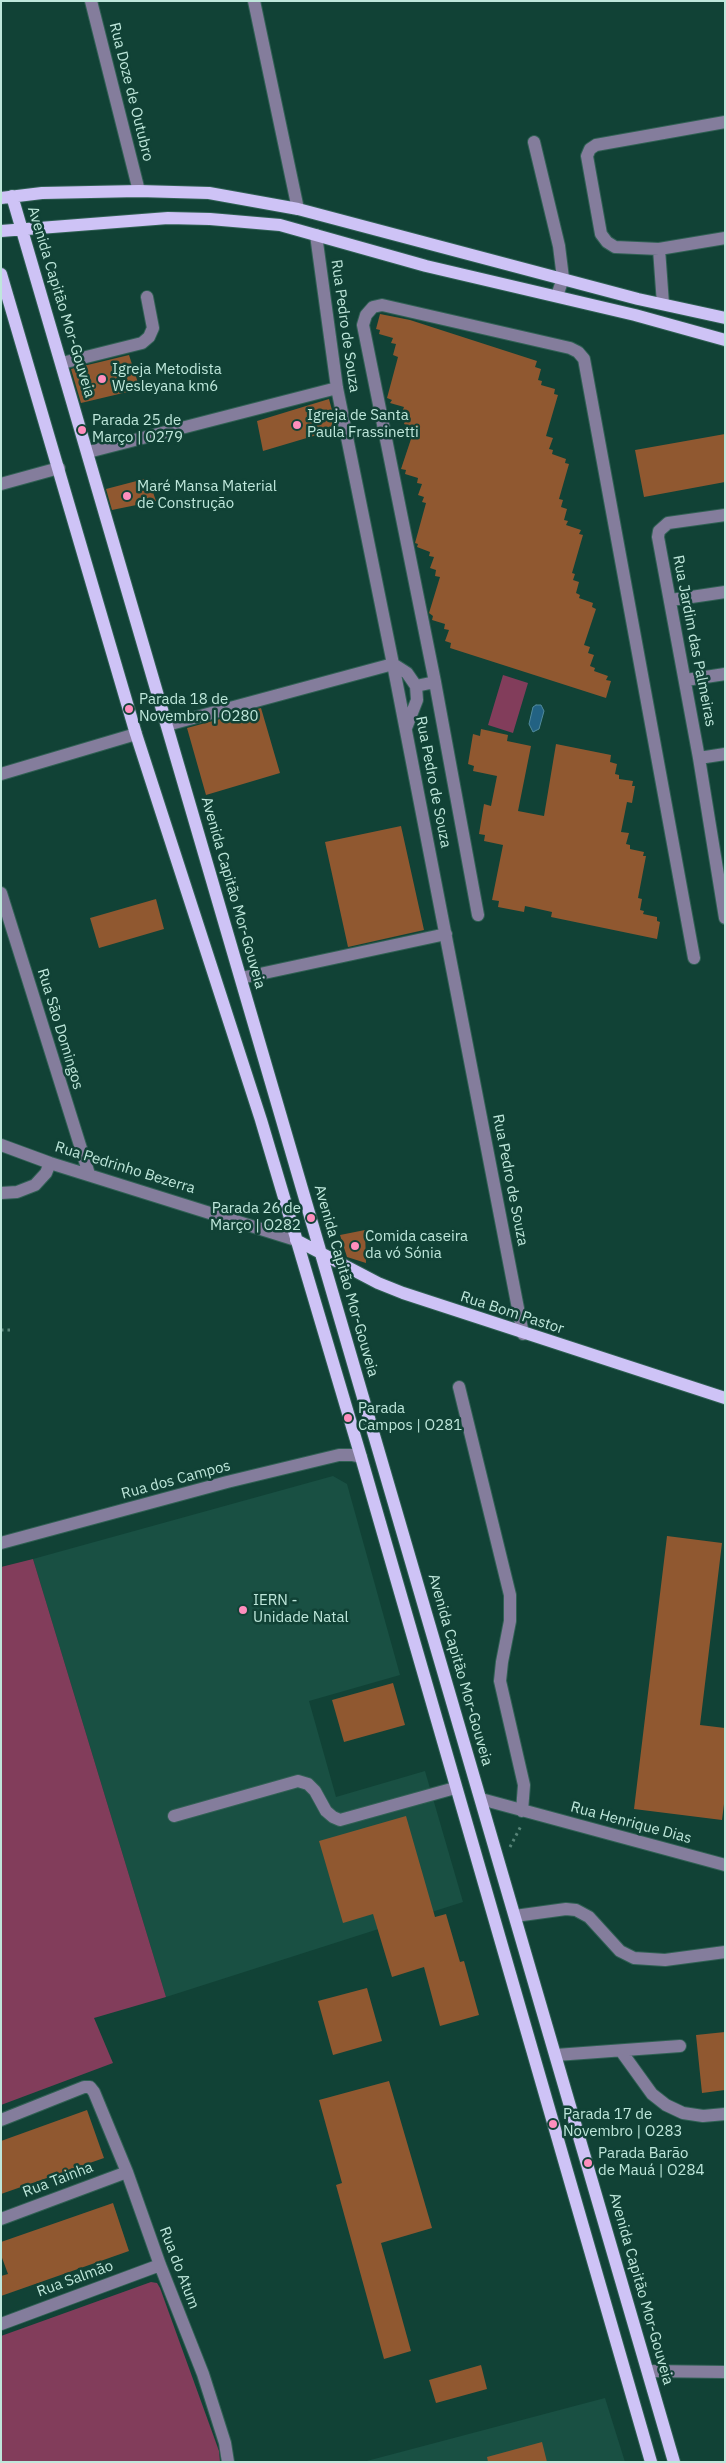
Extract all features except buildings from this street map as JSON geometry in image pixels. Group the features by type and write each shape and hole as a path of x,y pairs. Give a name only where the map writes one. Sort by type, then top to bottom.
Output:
{"main road":[{"path":"7,197 42,193 209,193 298,209 563,278 638,300 725,318"},
{"name":"Avenida Capitão Mor-Gouveia","path":"7,197 22,230 88,452 166,725 440,1653 674,2462"},
{"path":"1,231 152,219 210,219 280,225 426,266 558,296 725,340"},
{"path":"1,274 136,734 261,1120 361,1457 651,2462"},
{"name":"Rua Bom Pastor","path":"296,1240 386,1287 523,1334 725,1398"},
{"path":"418,1659 440,1653"}],"street":[{"name":"Rua Doze de Outubro","path":"91,1 139,192"},
{"path":"254,1 298,209"},
{"path":"725,122 596,145 590,149 587,156 601,234 615,248 659,249 725,238"},
{"path":"534,142 559,246 563,278 558,296"},
{"name":"Rua Pedro de Souza","path":"316,235 337,388 406,728 523,1334"},
{"path":"659,249 663,304"},
{"path":"62,364 142,343 149,337 153,328 147,297"},
{"path":"478,915 435,682 363,324 366,315 373,307 382,305 570,348 578,352 584,359 588,370 694,958"},
{"path":"88,452 337,388"},
{"path":"1,484 59,468"},
{"name":"Rua Jardim das Palmeiras","path":"724,914 686,680 658,537 659,531 668,523 725,515"},
{"path":"671,600 725,592"},
{"path":"166,725 393,664 407,673 416,686 417,700 406,728"},
{"path":"686,680 725,674"},
{"path":"416,686 435,682"},
{"path":"1,774 136,734"},
{"path":"699,758 725,754"},
{"path":"711,835 725,832"},
{"name":"Rua São Domingos","path":"1,893 88,1174"},
{"path":"241,978 446,934"},
{"name":"Rua Pedrinho Bezerra","path":"1,1145 50,1163 296,1240"},
{"path":"1,1192 17,1192 35,1184 46,1173 50,1163"},
{"path":"459,1387 510,1594 510,1621 500,1682 524,1785 526,1812"},
{"name":"Rua dos Campos","path":"1,1543 227,1482 339,1455 352,1454 361,1457"},
{"path":"174,1816 298,1781 308,1784 315,1791 326,1811 340,1820 455,1788"},
{"name":"Rua Henrique Dias","path":"481,1799 725,1865"},
{"path":"515,1916 566,1908 576,1910 589,1917 620,1951 634,1958 665,1960 725,1952"},
{"path":"556,2056 680,2046"},
{"path":"621,2050 652,2094 666,2105 684,2113 703,2116 725,2114"},
{"name":"Rua do Atum","path":"1,2120 84,2087 91,2088 127,2172 160,2265 217,2413 226,2443 228,2462"},
{"name":"Rua Tainha","path":"1,2220 127,2172"},
{"name":"Rua Salmão","path":"1,2324 160,2265"},
{"path":"648,2371 725,2372"}],"path":[{"path":"1,1330 12,1330"},
{"path":"500,1864 526,1812"}],"shaded area":[{"path":"503,675 528,683 513,733 488,725"},
{"path":"541,705 544,711 539,729 533,732 529,724 533,707"},
{"path":"333,1476 347,1484 400,1675 309,1701 336,1797 425,1771 463,1902 166,1997 33,1559"},
{"path":"33,1559 166,1997 94,2018 113,2063 1,2105 1,1567"},
{"path":"151,2282 157,2283 160,2288 219,2451 220,2462 1,2462 1,2336"},
{"path":"605,2398 625,2462 363,2462"}],"place":[{"name":"Igreja Metodista Wesleyana km6","path":"102,379"},
{"name":"Igreja de Santa Paula Frassinetti","path":"297,425"},
{"name":"Parada 25 de Março | O279","path":"82,430"},
{"name":"Maré Mansa Material de Construção","path":"127,496"},
{"name":"Parada 18 de Novembro | O280","path":"129,709"},
{"name":"Parada 26 de Março | O282","path":"311,1218"},
{"name":"Comida caseira da vó Sónia","path":"355,1246"},
{"name":"Parada Campos | O281","path":"348,1418"},
{"name":"IERN - Unidade Natal","path":"243,1610"},
{"name":"Parada 17 de Novembro | O283","path":"553,2124"},
{"name":"Parada Barão de Mauá | O284","path":"588,2163"}]}
